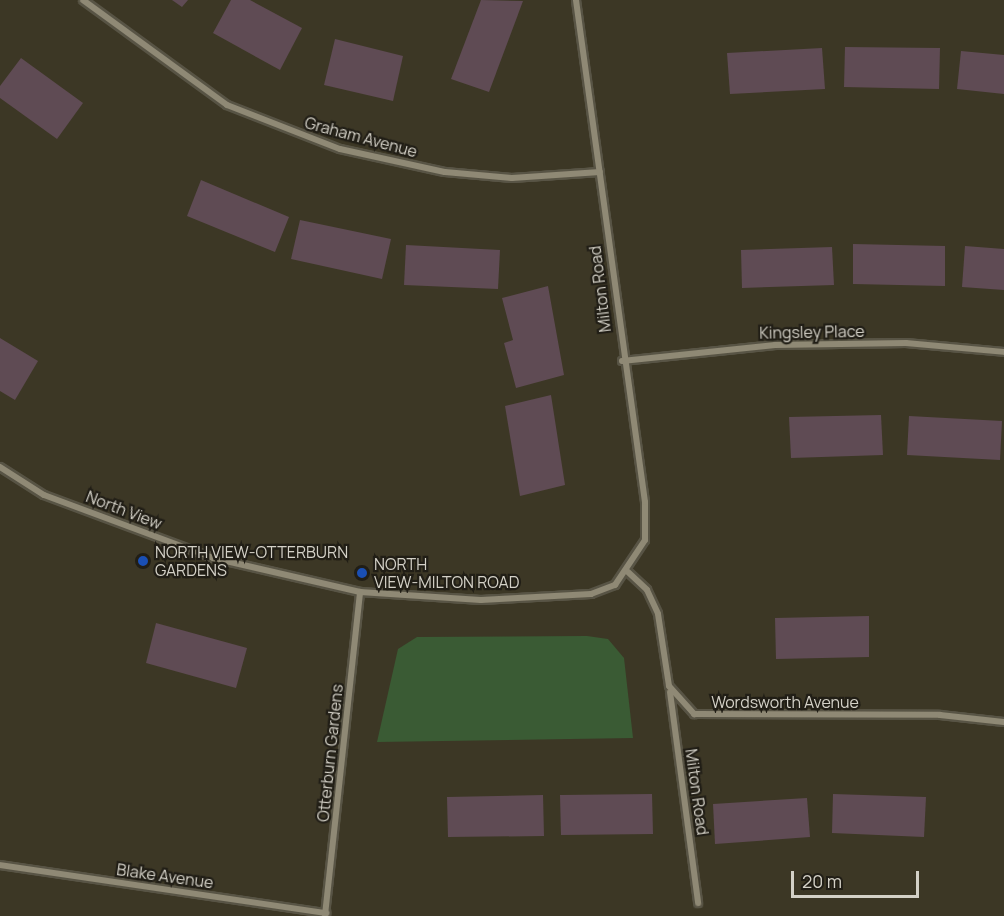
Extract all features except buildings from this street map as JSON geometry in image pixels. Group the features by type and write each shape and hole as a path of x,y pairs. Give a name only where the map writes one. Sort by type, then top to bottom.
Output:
{"street":[{"name":"Graham Avenue","path":"83,0 227,105 340,149 445,172 512,178 600,172"},
{"name":"Milton Road","path":"576,0 600,172 622,361 646,514 645,540 628,572"},
{"name":"Kingsley Place","path":"622,361 775,345 906,343 1004,352"},
{"name":"North View","path":"0,467 44,495 213,558 360,592 544,598 591,594 615,585 628,572"},
{"name":"Wordsworth Avenue","path":"628,572 647,590 658,614 669,686 683,707 704,717 939,715 1004,723"},
{"name":"Otterburn Gardens","path":"325,915 360,592"},
{"name":"Milton Road","path":"669,686 698,903"},
{"name":"Blake Avenue","path":"0,865 325,915"}],"green space":[{"path":"587,636 608,639 624,658 633,738 377,742 398,649 417,637"}],"place":[{"name":"NORTH VIEW-OTTERBURN GARDENS","path":"143,561"},
{"name":"NORTH VIEW-MILTON ROAD","path":"362,573"}]}
